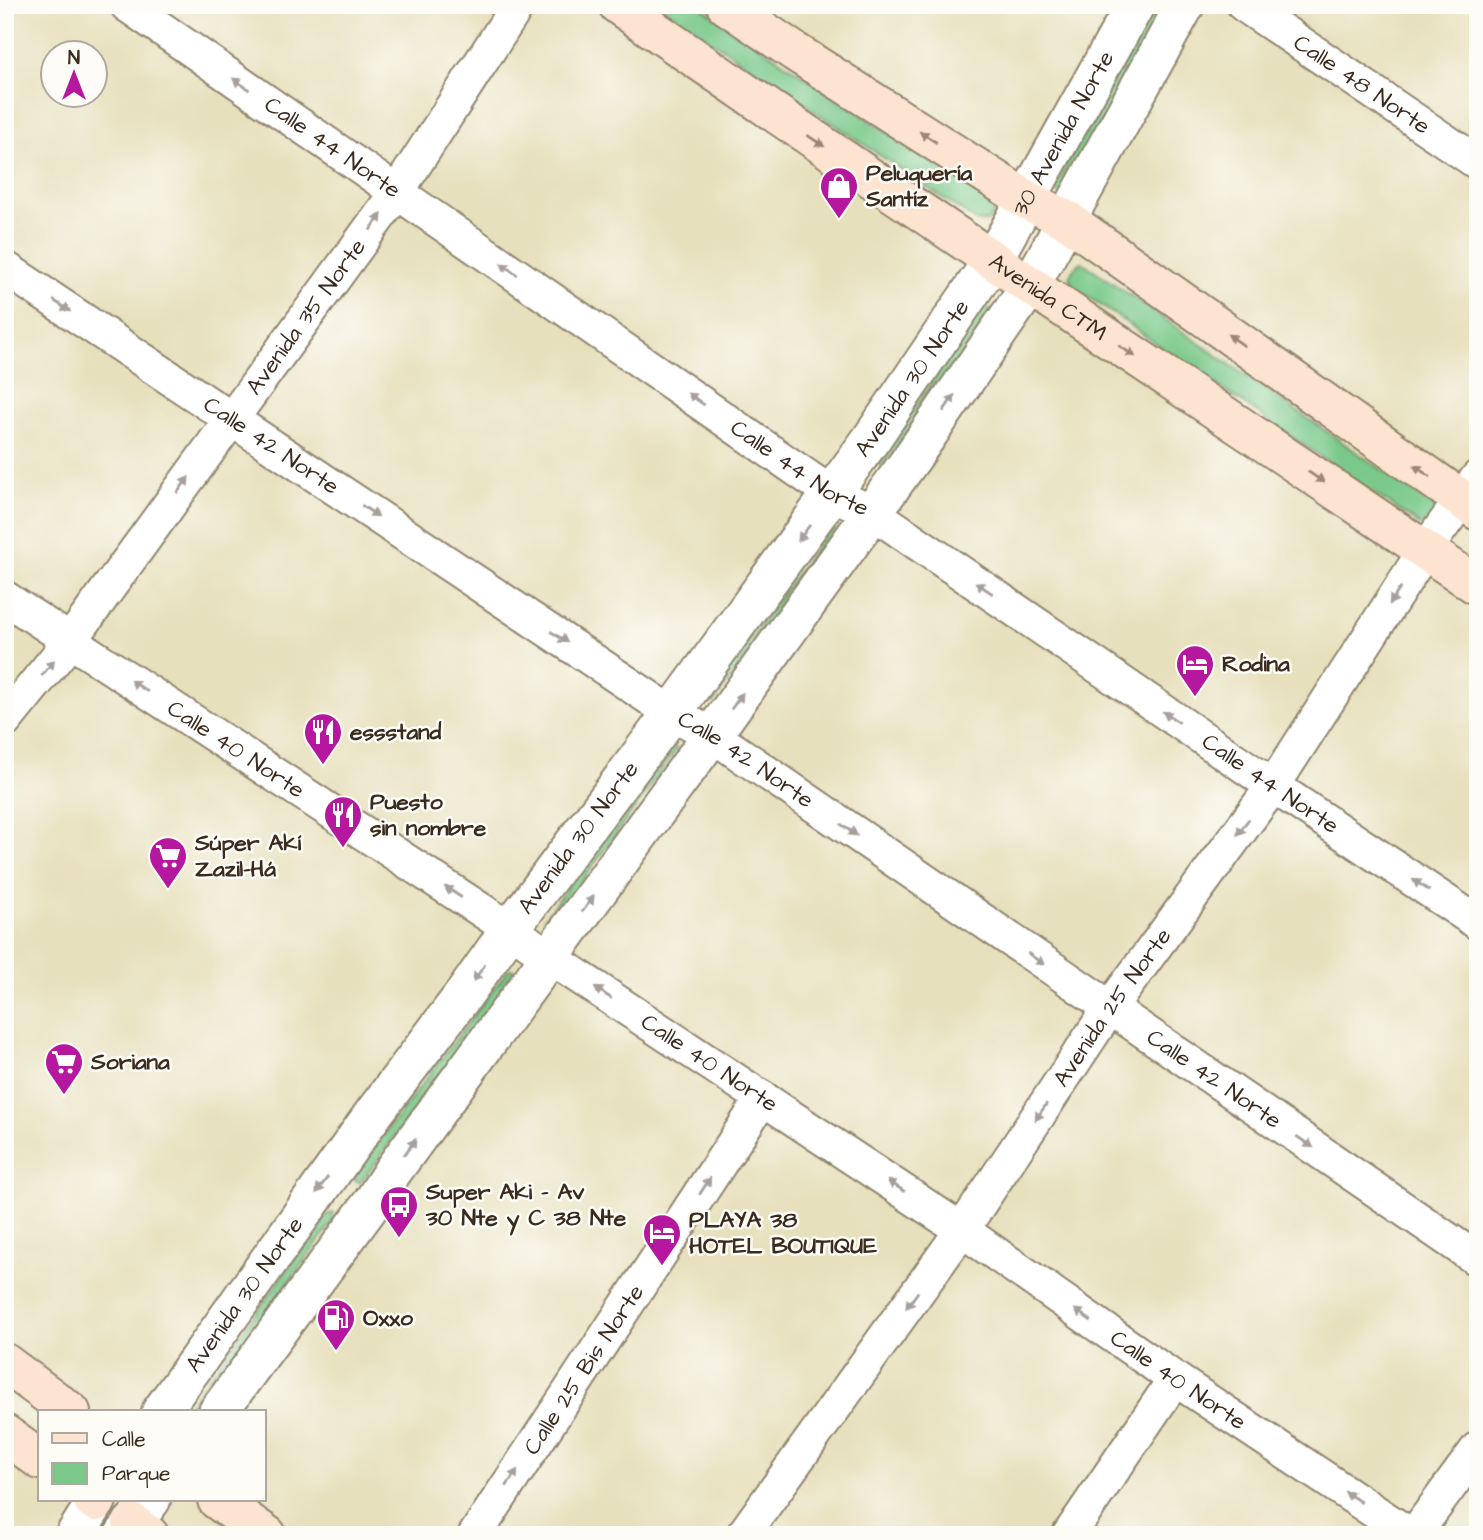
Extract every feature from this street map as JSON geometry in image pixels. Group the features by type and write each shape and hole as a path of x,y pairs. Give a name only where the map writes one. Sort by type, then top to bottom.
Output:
{"main road":[{"name":"Avenida CTM","path":"618,5 992,261 1478,586"},
{"path":"726,5 1027,200 1067,220 1472,496"},
{"path":"5,1363 68,1410"},
{"path":"5,1434 38,1459"},
{"path":"220,1502 267,1535"}],"street":[{"name":"Calle 44 Norte","path":"127,5 832,494 872,512 1478,923"},
{"name":"Avenida 35 Norte","path":"5,721 70,641 397,192 518,5"},
{"name":"30 Avenida Norte","path":"992,261 1135,5"},
{"path":"1067,220 1185,5"},
{"name":"Calle 48 Norte","path":"1244,5 1478,163"},
{"name":"30 Avenida Norte","path":"911,459 1030,286 1067,220"},
{"name":"Avenida 30 Norte","path":"162,1410 320,1188 832,494 992,261"},
{"name":"Calle 42 Norte","path":"5,268 672,713 712,735 1478,1260"},
{"name":"Avenida 30 Norte","path":"219,1410 911,459"},
{"name":"Avenida 25 Norte","path":"743,1535 962,1230 1109,1009 1273,786 1425,550 1472,496"},
{"name":"Calle 40 Norte","path":"5,598 962,1230 1175,1379 1412,1535"},
{"name":"Calle 25 Bis Norte","path":"475,1535 763,1098"},
{"path":"1069,1535 1175,1379"},
{"path":"1412,1535 1478,1448"},
{"path":"75,1535 94,1502"},
{"path":"99,1502 139,1523"}],"green space":[{"path":"659,5 698,5 994,204 994,213 989,221 978,222"},
{"path":"1152,5 1168,5 1064,192 1057,193 1055,188 1082,134"},
{"path":"1082,262 1434,506 1438,517 1431,525 1420,525 1073,286 1069,277 1074,268"},
{"path":"984,305 992,311 883,465 875,465"},
{"path":"831,526 836,529 714,703 705,704 707,698"},
{"path":"672,745 677,749 551,924 544,919"},
{"path":"508,970 515,971 514,975 377,1161 360,1183 353,1179"},
{"path":"333,1213 334,1220 196,1410 185,1410 328,1214"}],"place":[{"name":"Peluquería Santíz","path":"839,220"},
{"name":"Rodina","path":"1195,698"},
{"name":"essstand","path":"323,766"},
{"name":"Puesto sin nombre","path":"343,849"},
{"name":"Súper Akí Zazil-Há","path":"168,890"},
{"name":"Soriana","path":"64,1096"},
{"name":"Super Aki - Av 30 Nte y C 38 Nte","path":"399,1239"},
{"name":"PLAYA 38 HOTEL BOUTIQUE","path":"662,1267"},
{"name":"Oxxo","path":"336,1352"}]}
